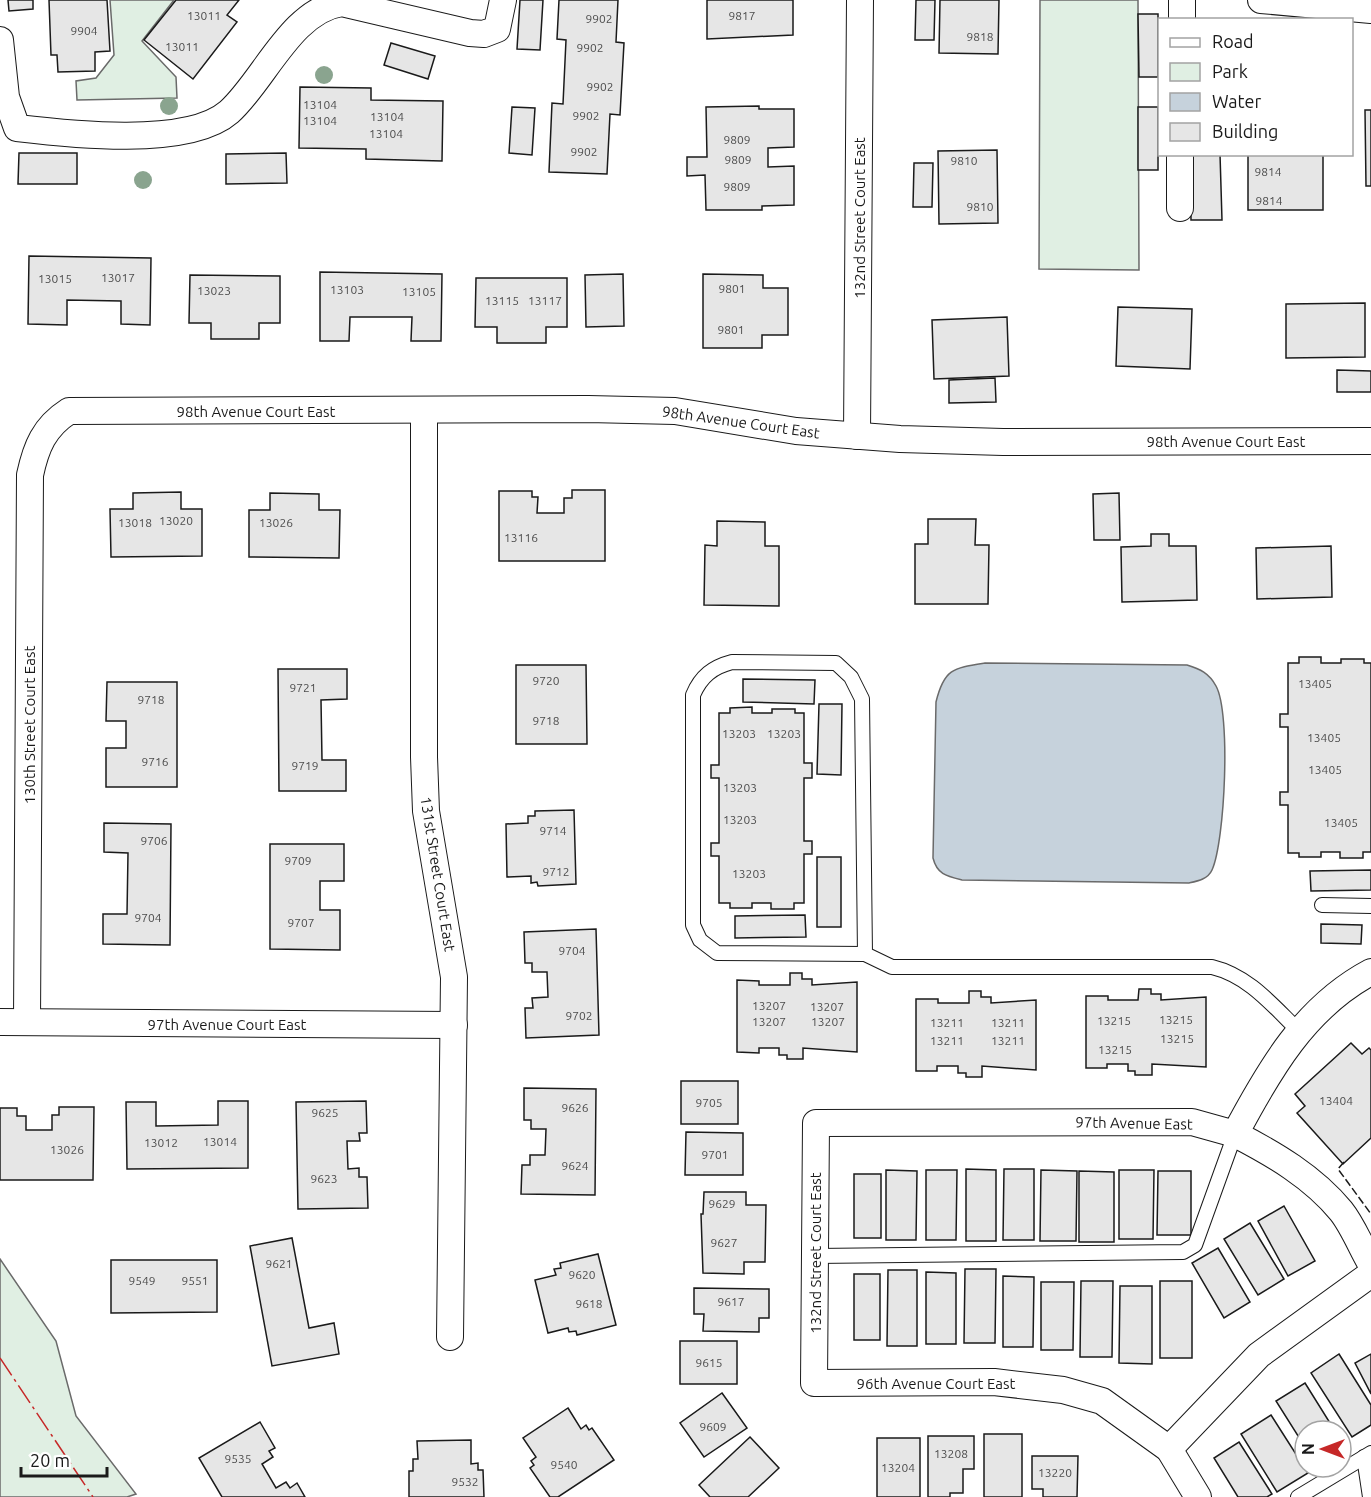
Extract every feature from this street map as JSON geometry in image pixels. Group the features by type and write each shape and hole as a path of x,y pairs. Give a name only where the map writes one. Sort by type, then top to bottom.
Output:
{"street":[{"path":"0,40 6,97 17,128 149,136 189,129 228,113 282,46 316,12 330,4 342,3 470,33 484,34 498,29 504,0"},
{"name":"132nd Street Court East","path":"857,436 860,0"},
{"path":"1182,0 1182,18"},
{"path":"1261,0 1371,10"},
{"path":"1180,156 1180,208"},
{"name":"98th Avenue Court East","path":"46,430 55,420 69,411 424,412 588,409 675,411 796,431 857,436 1003,442 1371,441"},
{"name":"131st Street Court East","path":"424,412 426,811 454,977 450,1337"},
{"name":"130th Street Court East","path":"27,1022 30,475 40,440 46,430"},
{"path":"1235,1134 1260,1087 1299,1031 1344,987 1371,972"},
{"name":"97th Avenue Court East","path":"0,1023 454,1025"},
{"name":"97th Avenue East","path":"816,1123 1192,1122 1235,1134 1301,1172 1325,1193 1342,1213 1371,1264"},
{"name":"132nd Street Court East","path":"814,1383 816,1123"},
{"path":"1169,1449 1259,1355 1371,1274"},
{"name":"96th Avenue Court East","path":"814,1383 994,1382 1063,1390 1102,1401 1140,1425 1169,1449 1198,1497"}],"lane":[{"path":"865,954 862,699 851,677 836,663 732,662 716,666 699,682 693,695 693,925 700,940 717,953 865,954 892,967 1212,967 1232,972 1250,984 1299,1031"},
{"path":"1322,905 1371,906"},
{"path":"815,1256 1183,1252 1195,1245 1235,1134"},
{"path":"1298,1497 1368,1455 1370,1497"}],"green space":[{"path":"110,0 174,0 142,41 176,77 177,98 77,100 76,81 96,78 114,55"},
{"path":"1040,0 1138,0 1139,270 1039,269"},
{"path":"0,1259 56,1341 76,1416 136,1494 127,1497 0,1497"}],"water":[{"path":"985,663 1187,665 1207,675 1216,686 1221,700 1225,748 1220,833 1217,855 1208,876 1189,883 962,880 947,876 940,871 933,858 936,702 943,683 952,672"}],"building":[{"path":"8,0 33,0 33,9 9,11"},
{"path":"49,0 107,0 110,51 95,52 95,71 58,72 57,55 51,55"},
{"path":"176,0 239,0 227,15 237,22 193,79 144,40"},
{"path":"520,0 543,0 540,50 517,49"},
{"path":"559,0 618,0 616,42 624,43 620,115 610,114 607,174 549,172 552,103 563,104 566,40 557,39"},
{"path":"707,0 793,0 793,35 707,39"},
{"path":"916,0 935,0 934,40 915,40"},
{"path":"940,0 999,0 998,54 939,53"},
{"path":"1138,14 1158,14 1158,77 1139,77"},
{"path":"391,43 435,56 428,79 384,65"},
{"path":"300,87 371,88 371,100 443,101 442,161 366,159 366,149 299,148"},
{"path":"759,106 759,109 794,109 794,147 768,148 768,167 794,166 794,205 762,206 762,210 706,210 705,175 687,176 687,157 707,157 706,107"},
{"path":"512,107 535,108 532,155 509,153"},
{"path":"1138,107 1158,107 1158,170 1138,170"},
{"path":"1365,110 1371,110 1371,186 1366,186"},
{"path":"997,150 998,223 939,224 938,151"},
{"path":"19,153 77,153 77,184 18,184"},
{"path":"286,153 287,183 226,184 226,154"},
{"path":"1190,156 1220,156 1222,220 1191,220"},
{"path":"1248,156 1323,156 1323,210 1248,210"},
{"path":"914,163 933,163 932,207 913,207"},
{"path":"29,256 151,258 150,325 121,324 121,301 67,300 67,325 28,324"},
{"path":"320,272 442,274 441,341 411,341 412,317 350,317 349,341 320,341"},
{"path":"623,274 624,326 586,327 585,275"},
{"path":"703,274 763,275 763,288 788,288 788,335 762,335 762,348 703,348"},
{"path":"190,275 280,276 280,323 259,323 259,339 211,339 211,323 189,323"},
{"path":"476,278 567,278 567,327 546,327 546,343 497,343 497,327 475,327"},
{"path":"1365,303 1365,357 1286,358 1286,304"},
{"path":"1118,307 1192,309 1190,369 1116,366"},
{"path":"1007,317 1009,376 934,379 932,320"},
{"path":"1337,370 1371,371 1371,392 1337,392"},
{"path":"995,378 996,402 949,403 949,380"},
{"path":"572,490 605,490 605,561 499,561 499,491 532,491 532,497 538,497 537,513 564,513 564,498 572,498"},
{"path":"181,492 181,509 202,509 202,556 111,557 110,509 133,509 133,493"},
{"path":"270,493 319,494 319,510 340,510 339,558 249,557 249,510 270,510"},
{"path":"1119,493 1120,540 1094,540 1093,494"},
{"path":"928,519 976,519 975,545 989,545 988,604 915,604 915,544 928,544"},
{"path":"717,521 765,522 765,546 779,546 779,606 704,605 705,545 717,546"},
{"path":"1151,534 1169,534 1169,546 1196,546 1197,600 1122,602 1121,547 1151,546"},
{"path":"1331,546 1332,597 1257,599 1256,548"},
{"path":"1299,657 1321,657 1321,663 1341,663 1341,659 1364,659 1364,663 1371,663 1371,852 1363,852 1363,858 1340,858 1340,852 1321,852 1321,857 1299,857 1299,853 1288,853 1288,805 1280,805 1280,792 1288,792 1288,727 1280,727 1280,714 1288,714 1288,663 1299,663"},
{"path":"516,665 586,665 587,744 516,744"},
{"path":"278,669 347,669 347,699 321,700 322,760 346,760 346,791 279,791"},
{"path":"743,679 815,680 814,704 743,702"},
{"path":"107,682 177,682 177,787 106,787 106,748 126,748 126,721 106,721"},
{"path":"819,704 842,704 841,775 817,774"},
{"path":"752,707 752,713 772,713 772,709 795,709 795,713 804,713 804,763 812,763 812,778 804,778 804,841 812,841 812,854 804,854 804,903 794,903 794,909 771,909 771,903 752,903 752,908 730,908 730,903 719,903 719,856 711,856 711,843 719,843 719,778 711,778 711,765 719,765 719,713 730,713 730,708"},
{"path":"574,810 576,884 538,886 537,882 531,883 531,876 507,877 506,824 528,823 528,816 535,816 535,811"},
{"path":"104,823 171,824 170,945 103,944 103,914 127,914 128,853 104,852"},
{"path":"270,844 344,844 344,881 320,881 320,910 340,910 340,950 270,949"},
{"path":"817,857 841,857 841,927 817,927"},
{"path":"1371,870 1371,890 1311,891 1310,871"},
{"path":"805,915 806,937 735,938 735,916"},
{"path":"1321,924 1362,925 1361,944 1321,943"},
{"path":"596,929 599,1035 526,1038 525,1008 533,1008 532,998 548,997 547,972 532,972 532,963 525,963 524,932"},
{"path":"790,973 802,973 802,979 812,979 812,985 857,982 857,1052 803,1048 803,1059 787,1059 787,1055 779,1055 779,1048 759,1048 759,1053 737,1052 737,980 759,981 759,985 790,985"},
{"path":"1139,989 1151,989 1151,994 1161,994 1161,1000 1206,997 1206,1067 1152,1064 1152,1075 1135,1075 1135,1071 1128,1071 1128,1064 1107,1064 1107,1068 1086,1068 1086,996 1108,996 1108,1000 1138,1000"},
{"path":"969,991 981,991 981,997 991,997 991,1003 1036,1000 1036,1070 982,1066 982,1077 966,1077 966,1073 958,1073 958,1066 937,1066 937,1071 916,1071 916,999 938,999 938,1003 969,1003"},
{"path":"1351,1043 1362,1054 1369,1048 1371,1050 1371,1138 1343,1164 1297,1113 1305,1106 1295,1094"},
{"path":"681,1081 738,1081 738,1124 681,1124"},
{"path":"524,1088 596,1089 595,1195 521,1194 522,1165 530,1165 530,1155 545,1155 546,1129 531,1129 531,1120 524,1120"},
{"path":"218,1101 248,1101 248,1168 127,1169 126,1102 156,1102 156,1126 218,1125"},
{"path":"366,1101 367,1133 359,1133 360,1141 347,1141 348,1169 359,1168 359,1177 367,1177 368,1208 298,1209 296,1102"},
{"path":"59,1107 94,1107 93,1180 0,1180 0,1108 17,1108 17,1116 26,1116 26,1130 52,1130 52,1115 59,1115"},
{"path":"686,1132 743,1133 743,1175 685,1175"},
{"path":"966,1169 996,1170 996,1241 966,1241"},
{"path":"1004,1169 1034,1169 1034,1240 1003,1240"},
{"path":"886,1170 917,1171 916,1240 886,1240"},
{"path":"926,1170 957,1170 956,1240 926,1240"},
{"path":"1041,1170 1077,1171 1076,1241 1040,1241"},
{"path":"1119,1170 1154,1170 1153,1239 1119,1239"},
{"path":"1079,1171 1114,1172 1114,1242 1079,1242"},
{"path":"1158,1171 1191,1171 1191,1235 1157,1235"},
{"path":"854,1174 881,1174 881,1238 854,1238"},
{"path":"704,1192 746,1192 746,1205 766,1205 765,1262 744,1262 744,1274 703,1273 701,1214 703,1214"},
{"path":"1284,1206 1315,1261 1288,1276 1258,1221"},
{"path":"1250,1223 1284,1279 1258,1295 1224,1239"},
{"path":"292,1238 309,1328 334,1323 339,1354 272,1366 250,1246"},
{"path":"1218,1248 1250,1302 1224,1318 1192,1263"},
{"path":"598,1254 616,1325 577,1335 576,1331 569,1332 568,1328 548,1333 535,1280 556,1275 554,1269 561,1268 560,1263"},
{"path":"111,1260 217,1260 217,1312 111,1313"},
{"path":"965,1269 996,1269 995,1343 964,1343"},
{"path":"888,1270 917,1270 917,1346 887,1346"},
{"path":"926,1272 956,1273 956,1344 926,1344"},
{"path":"854,1274 880,1274 880,1340 854,1340"},
{"path":"1003,1276 1034,1277 1033,1347 1003,1347"},
{"path":"1081,1281 1113,1281 1112,1357 1080,1357"},
{"path":"1160,1281 1192,1281 1192,1358 1160,1358"},
{"path":"1041,1282 1074,1282 1073,1350 1041,1350"},
{"path":"1120,1286 1152,1286 1152,1364 1119,1363"},
{"path":"694,1288 769,1289 769,1318 759,1318 759,1332 703,1331 704,1314 694,1314"},
{"path":"680,1341 737,1341 737,1384 680,1384"},
{"path":"1339,1354 1371,1405 1371,1425 1353,1436 1353,1419 1340,1419 1311,1373"},
{"path":"1371,1354 1371,1394 1355,1363"},
{"path":"1305,1383 1328,1419 1293,1419 1293,1428 1276,1401"},
{"path":"722,1393 747,1428 704,1457 680,1423"},
{"path":"568,1408 581,1429 586,1425 589,1430 592,1428 614,1460 558,1497 550,1497 530,1468 534,1465 531,1461 536,1457 523,1438"},
{"path":"1271,1415 1293,1449 1293,1479 1298,1479 1277,1492 1241,1434"},
{"path":"260,1422 275,1448 269,1451 273,1457 262,1464 276,1488 286,1482 290,1488 297,1483 305,1497 222,1497 199,1458"},
{"path":"984,1434 1022,1434 1022,1497 984,1497"},
{"path":"928,1436 974,1436 974,1469 963,1469 963,1493 950,1493 950,1497 928,1497"},
{"path":"750,1437 779,1468 748,1497 710,1497 699,1485"},
{"path":"877,1438 920,1438 920,1497 877,1497"},
{"path":"471,1440 471,1464 478,1463 478,1470 483,1470 484,1497 409,1497 409,1471 413,1471 413,1459 418,1459 417,1441"},
{"path":"1239,1442 1272,1494 1267,1497 1238,1497 1214,1458"},
{"path":"1032,1456 1078,1456 1077,1497 1043,1497 1043,1489 1032,1489"}],"fence":[{"path":"1344,1162 1338,1169 1371,1214"}],"power":[{"path":"0,1358 93,1497"}]}
